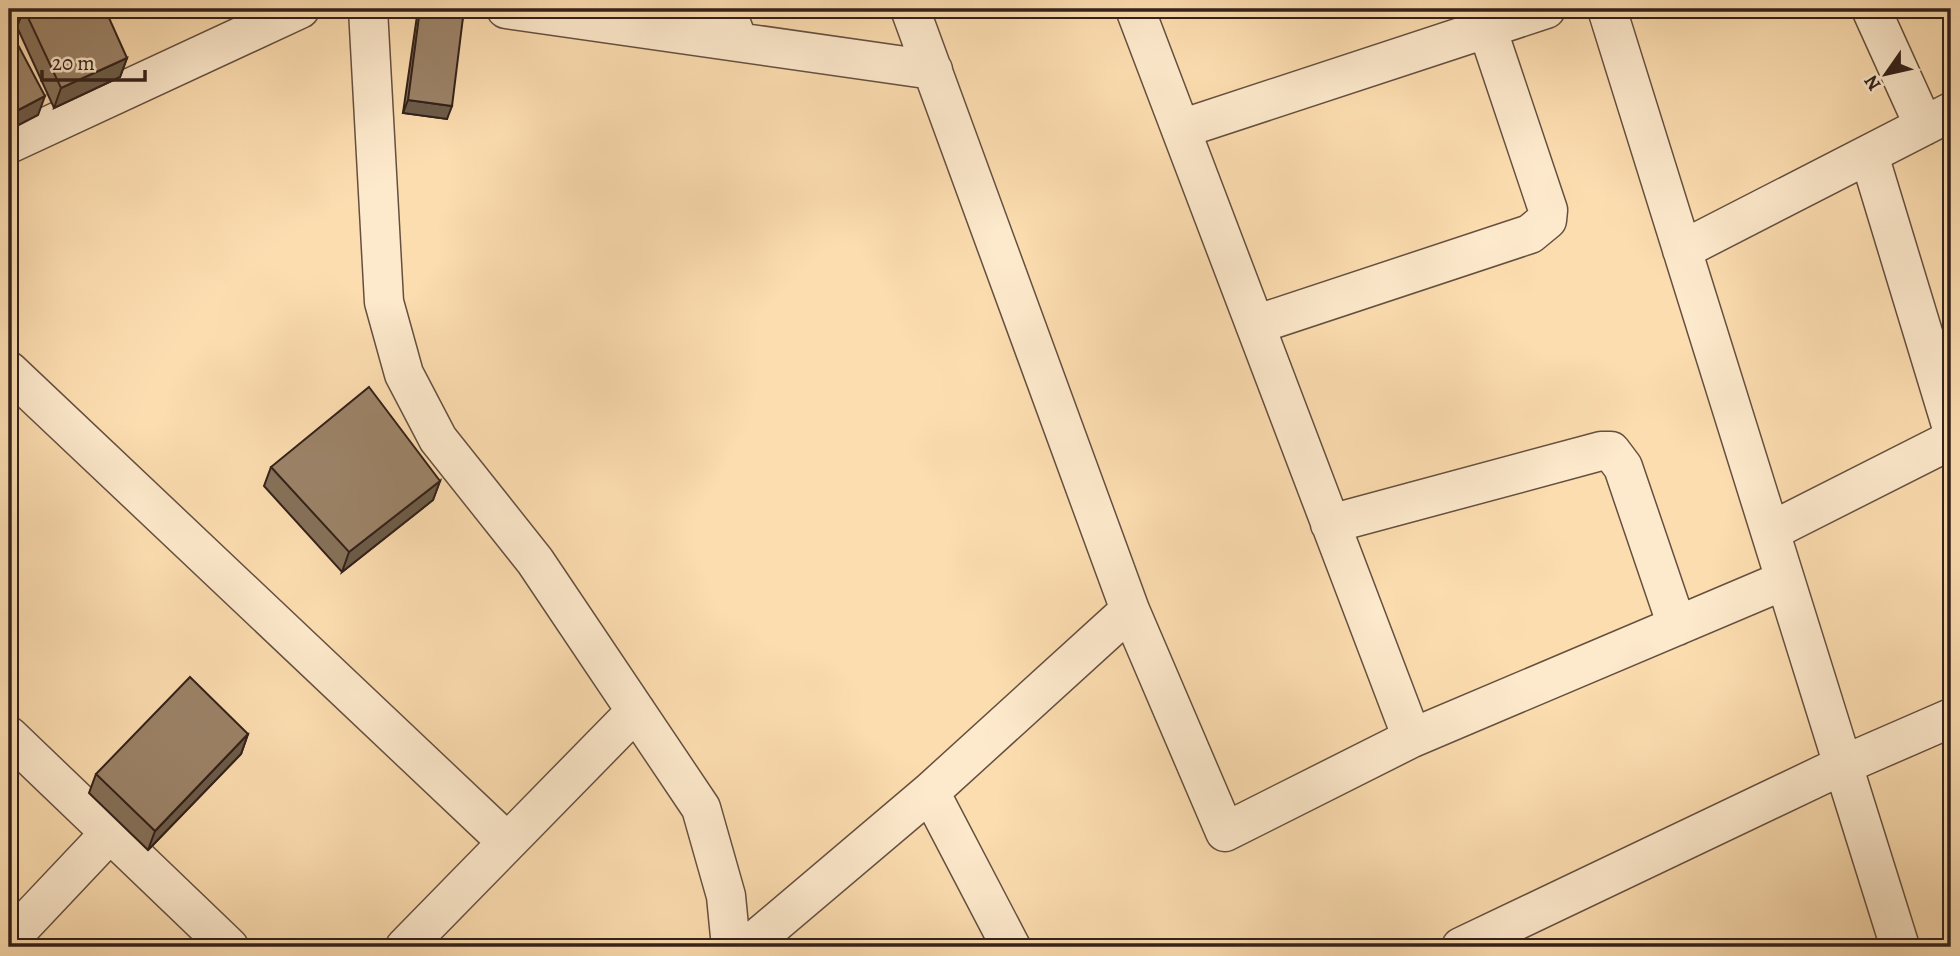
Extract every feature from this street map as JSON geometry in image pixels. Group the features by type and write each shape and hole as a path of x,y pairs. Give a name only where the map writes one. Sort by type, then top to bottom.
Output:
{"street":[{"path":"9,144 300,9"},
{"path":"368,9 384,302 404,374 438,439 535,561 701,808 726,896 731,947"},
{"path":"506,9 732,25 933,70"},
{"path":"910,9 1130,610 1225,832 1412,738 1785,580"},
{"path":"1135,9 1412,738"},
{"path":"1181,129 1546,9"},
{"path":"1607,9 1900,947"},
{"path":"1682,250 1937,119 1871,9"},
{"path":"1255,325 1531,234 1547,220 1548,210 1487,28"},
{"path":"1869,155 1951,425"},
{"path":"9,371 507,842"},
{"path":"1771,531 1951,440"},
{"path":"1330,524 1601,451 1611,452 1623,467 1677,626"},
{"path":"747,947 930,792 1130,610"},
{"path":"405,947 636,711"},
{"path":"1461,947 1843,765 1951,718"},
{"path":"9,736 229,947"},
{"path":"930,792 1011,947"},
{"path":"9,940 110,833"}],"building":[{"path":"24,9 105,9 127,58 61,88"},
{"path":"420,9 464,9 452,106 408,100"},
{"path":"9,28 45,96 9,115"},
{"path":"369,387 440,481 349,552 271,467"},
{"path":"190,677 248,734 155,831 96,774"}]}
